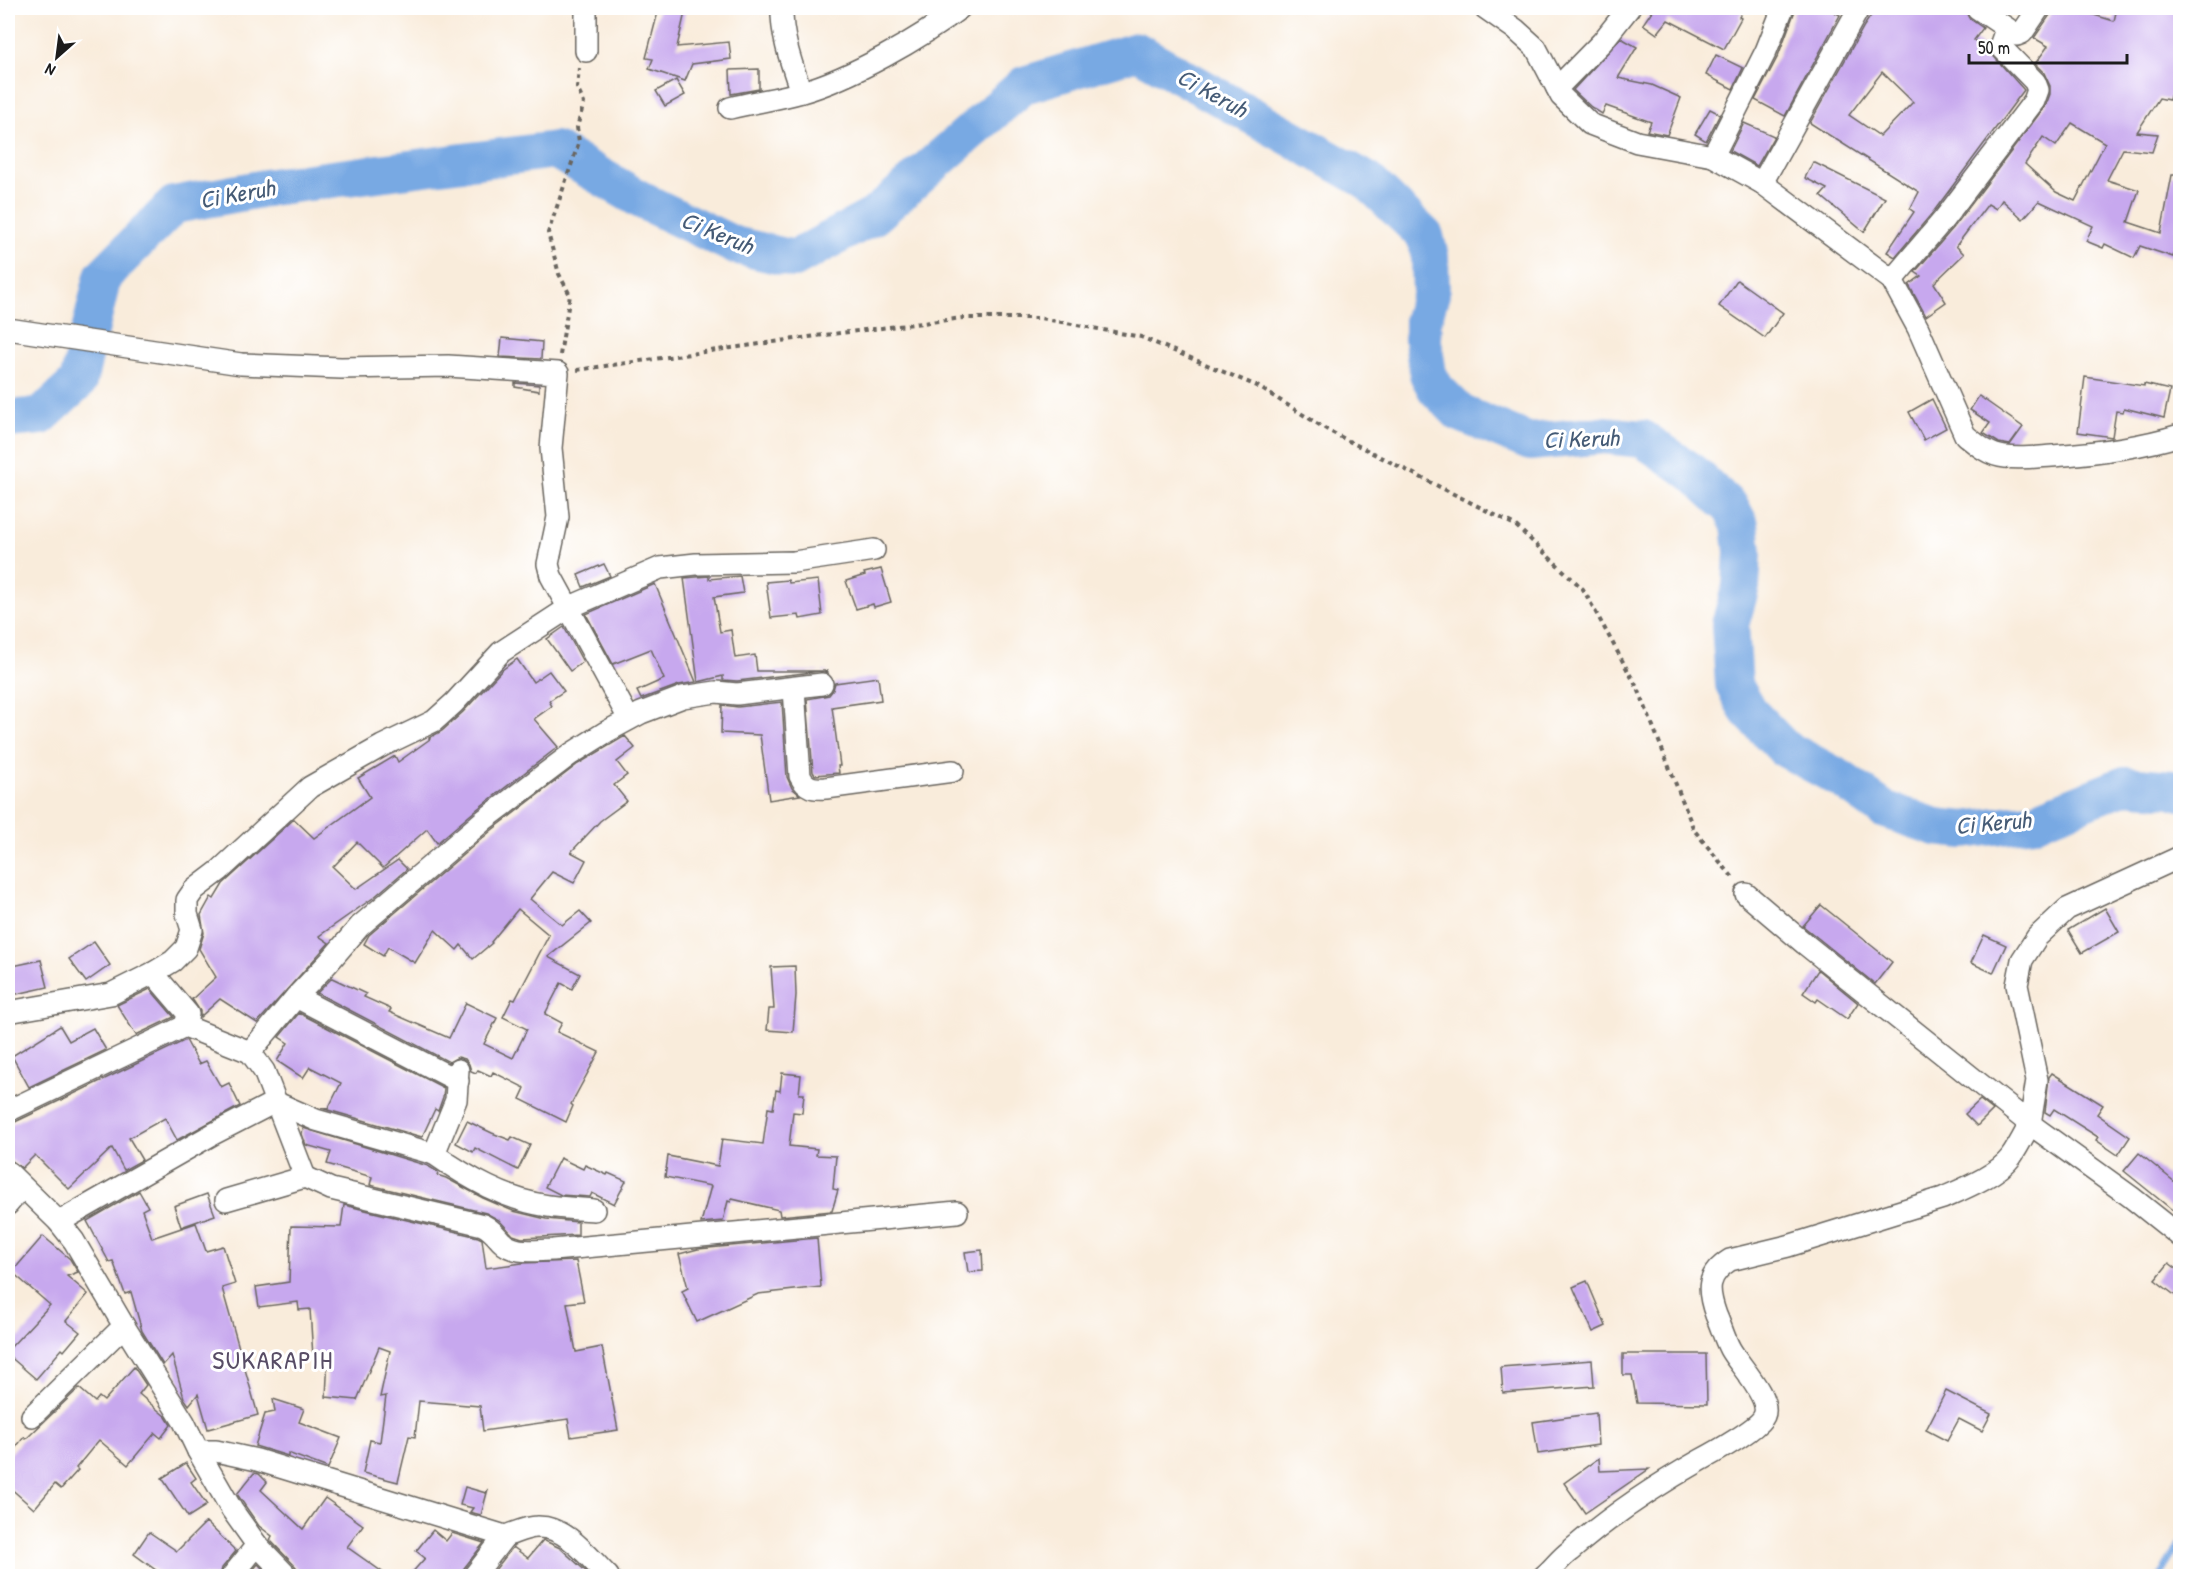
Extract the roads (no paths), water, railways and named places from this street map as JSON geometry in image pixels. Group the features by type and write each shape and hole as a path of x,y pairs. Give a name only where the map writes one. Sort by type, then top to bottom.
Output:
{"street":[{"path":"586,8 586,51"},
{"path":"782,8 782,20 789,54 801,92"},
{"path":"730,108 801,92 855,70 937,25 960,8"},
{"path":"1485,8 1515,29 1536,48 1561,96 1590,124 1636,142 1713,156 1762,183 1892,280 1918,328 1965,435 1976,445 1990,453 2005,457 2104,453 2181,435"},
{"path":"1557,88 1602,42 1629,8"},
{"path":"1713,156 1766,51 1784,8"},
{"path":"1762,183 1859,8"},
{"path":"1977,8 2017,35 2022,33 2039,8"},
{"path":"1892,280 1944,219 2034,101 2038,90 2035,82 2000,46 2006,29"},
{"path":"8,329 241,364 341,368 448,366 558,373 551,448 558,517 548,564 551,576 570,607 629,719"},
{"path":"8,1012 111,994 173,961 186,948 192,930 187,914 187,900 194,890 219,871 310,787 382,746 434,721 454,703 501,652 570,607 660,568 696,564 795,562 874,550"},
{"path":"250,1052 360,926 484,820 571,754 629,719 684,698 716,692 737,694 822,684"},
{"path":"794,688 800,776 804,784 814,789 826,788 953,771"},
{"path":"1544,1576 1569,1551 1622,1511 1671,1477 1720,1450 1763,1418 1766,1409 1763,1398 1729,1347 1712,1303 1710,1295 1712,1278 1722,1266 1741,1257 1788,1246 1943,1197 1967,1188 2010,1159 2030,1124 2037,1080 2017,985 2022,960 2037,937 2067,909 2175,859"},
{"path":"1746,894 1804,944 2030,1124 2181,1236"},
{"path":"153,973 188,1014 185,1026"},
{"path":"296,997 458,1075 456,1100 434,1154"},
{"path":"8,1111 185,1026 250,1052 264,1071 305,1177"},
{"path":"275,1101 316,1120 434,1154 484,1185 510,1197 546,1206 594,1210"},
{"path":"59,1222 275,1101"},
{"path":"226,1200 305,1177 331,1189 483,1225 496,1233 510,1249 519,1251 553,1250 957,1212"},
{"path":"8,1204 15,1179 59,1222 74,1241 184,1422 232,1510 257,1545 287,1576"},
{"path":"32,1416 124,1326"},
{"path":"198,1451 216,1451 256,1460 505,1536 535,1527 550,1528 565,1534 608,1576"},
{"path":"474,1576 505,1536"},
{"path":"232,1576 257,1545"}],"waterway":[{"name":"Ci Keruh","path":"8,419 41,416 78,382 103,276 174,205 271,187 555,150 643,201 734,245 794,259 874,216 1024,85 1137,51 1368,181 1425,236 1430,257 1431,294 1423,319 1423,341 1428,374 1436,389 1460,413 1530,442 1604,435 1643,439 1692,472 1731,508 1740,525 1743,552 1741,586 1730,625 1734,685 1748,711 1784,748 1841,779 1883,809 1936,827 1964,830 2035,821 2125,785 2172,789 2180,792"},
{"path":"2160,1576 2180,1544"}],"district":[{"name":"SUKARAPIH","path":"273,1360"}]}
